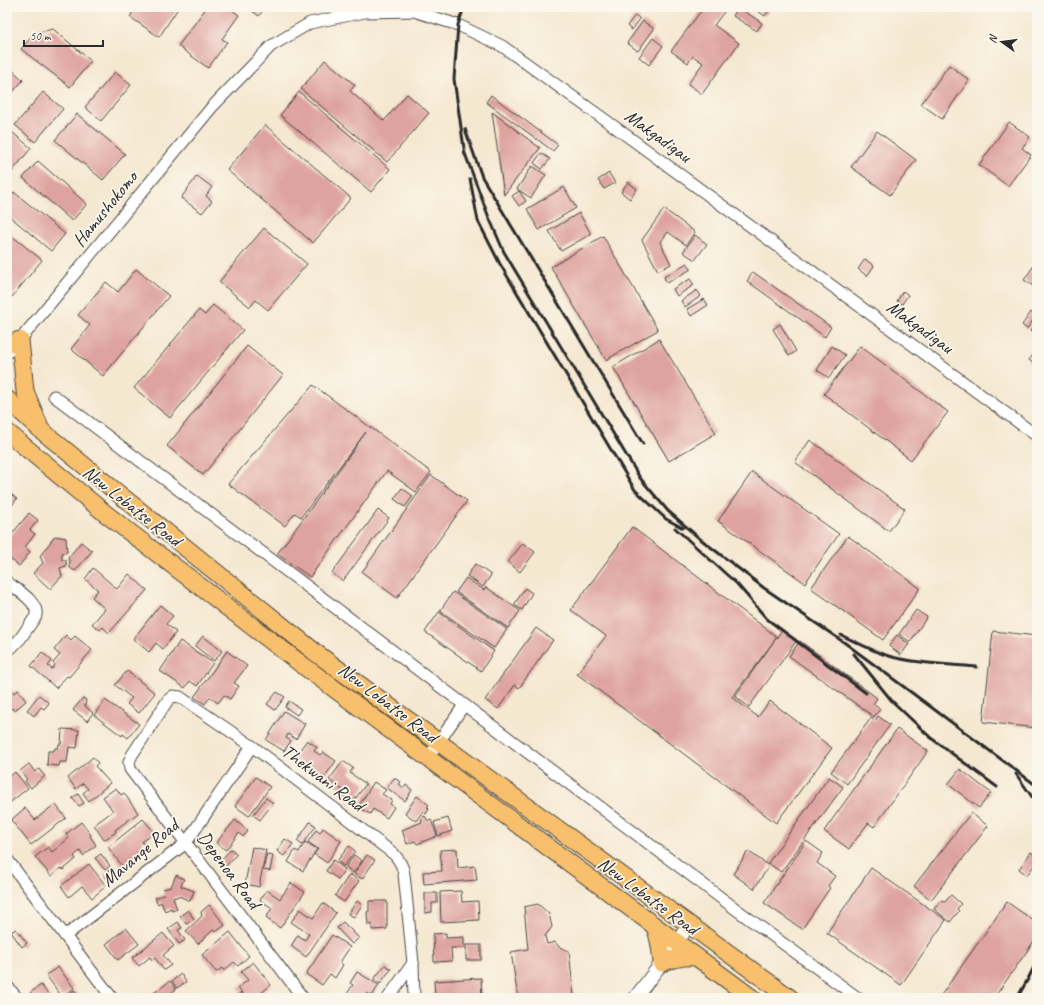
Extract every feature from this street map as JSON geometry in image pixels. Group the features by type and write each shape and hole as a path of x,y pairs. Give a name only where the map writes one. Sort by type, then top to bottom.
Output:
{"main road":[{"path":"14,342 23,376 25,392 42,431"},
{"path":"7,399 42,431 316,653 790,998"},
{"name":"New Lobatse Road","path":"7,432 106,514 305,667 752,998"},
{"path":"549,849 561,831"},
{"path":"655,927 658,934 662,963 680,957 696,957"}],"street":[{"name":"Makgadigau","path":"230,88 271,46 310,24 365,12 414,11 458,25 509,50 1037,436"},
{"name":"Hamushokomo","path":"7,353 14,342 230,88"},
{"path":"54,396 737,910 858,998"},
{"path":"7,582 30,601 37,613 20,639 7,652"},
{"name":"Thekwani Road","path":"129,762 168,700 177,695 252,746 394,854 402,865 404,874 413,963 414,998"},
{"path":"428,758 464,705"},
{"name":"Mavange Road","path":"65,936 186,843 252,746"},
{"name":"Depenoa Road","path":"129,762 130,769 303,998"},
{"path":"7,859 112,998"},
{"path":"635,998 677,943 689,924"},
{"path":"388,998 413,963"},
{"path":"7,986 16,998"}],"building":[{"path":"136,7 179,7 159,37 130,17"},
{"path":"207,7 228,7 239,15 222,39 227,42 208,68 178,46"},
{"path":"247,7 265,7 259,16"},
{"path":"704,7 717,7 724,12 714,25 739,43 702,94 688,84 703,63 693,56 688,63 671,51"},
{"path":"738,7 762,23 757,31 733,16"},
{"path":"752,7 770,7 771,8 765,16"},
{"path":"635,15 640,19 632,30 627,26"},
{"path":"643,21 654,29 638,51 627,43"},
{"path":"53,29 91,61 70,87 21,49 35,33"},
{"path":"653,38 663,46 649,65 639,57"},
{"path":"325,60 355,85 350,91 384,121 407,94 429,113 387,162 301,89"},
{"path":"949,65 969,80 942,119 921,104"},
{"path":"10,68 23,80 7,99 7,71"},
{"path":"115,72 131,85 101,121 85,107"},
{"path":"43,92 63,109 35,142 15,125"},
{"path":"299,92 390,169 371,192 280,115"},
{"path":"491,95 558,145 553,151 486,102"},
{"path":"492,112 540,148 504,195"},
{"path":"77,114 125,154 103,180 55,140"},
{"path":"1009,122 1030,137 1022,148 1031,155 1008,186 979,165"},
{"path":"265,125 351,198 313,243 227,170"},
{"path":"7,128 31,148 7,178"},
{"path":"877,131 916,160 890,195 851,167"},
{"path":"541,153 550,159 542,169 534,163"},
{"path":"38,161 87,204 72,221 23,178"},
{"path":"532,166 546,175 531,198 517,189"},
{"path":"609,173 615,183 604,189 598,180"},
{"path":"197,176 212,187 206,196 212,201 202,213 181,198"},
{"path":"628,182 637,189 630,199 621,192"},
{"path":"564,187 576,208 539,230 527,209"},
{"path":"519,191 526,201 519,206 512,196"},
{"path":"14,192 65,234 51,251 7,214 7,201"},
{"path":"664,209 695,232 686,245 668,232 660,242 671,264 658,271 642,240"},
{"path":"579,213 591,234 561,251 549,231"},
{"path":"264,228 307,264 268,310 256,300 250,307 219,282"},
{"path":"7,232 42,260 12,297 7,293"},
{"path":"695,235 707,244 695,260 683,252"},
{"path":"603,236 658,330 606,360 551,267"},
{"path":"865,259 874,266 867,276 858,269"},
{"path":"1037,261 1037,283 1035,287 1024,280"},
{"path":"687,263 691,269 667,283 664,277"},
{"path":"136,269 169,296 103,376 71,349 90,325 78,315 106,282 118,292"},
{"path":"753,272 831,327 825,337 747,281"},
{"path":"690,279 694,285 677,296 673,289"},
{"path":"697,290 701,296 685,307 681,301"},
{"path":"903,291 908,295 902,304 897,301"},
{"path":"704,299 708,305 691,316 687,309"},
{"path":"213,305 243,330 170,418 134,388 199,310 205,315"},
{"path":"1031,312 1036,316 1027,329 1022,325"},
{"path":"1037,322 1037,336 1030,331"},
{"path":"780,324 796,351 789,356 773,329"},
{"path":"659,339 716,433 669,461 613,367"},
{"path":"247,346 283,375 203,475 167,446"},
{"path":"832,346 845,355 829,378 817,370"},
{"path":"860,346 948,412 911,460 824,394"},
{"path":"1036,351 1037,352 1037,366 1029,360"},
{"path":"313,385 431,472 416,492 387,471 310,577 277,554 366,432 301,517 295,513 285,526 228,484"},
{"path":"810,440 905,509 889,531 795,462"},
{"path":"752,472 839,534 805,583 718,521"},
{"path":"431,475 467,501 397,598 362,572"},
{"path":"402,488 413,496 405,507 394,499"},
{"path":"7,491 17,499 7,511"},
{"path":"378,510 389,518 343,581 332,573"},
{"path":"29,513 38,520 30,530 35,534 25,547 30,552 19,566 8,557 11,553 7,549 7,540"},
{"path":"632,527 777,637 732,697 758,717 770,701 832,748 776,823 577,674 606,636 571,610"},
{"path":"55,536 66,538 67,552 62,553 62,560 66,560 66,566 60,568 62,576 50,589 33,573 43,563 40,556"},
{"path":"848,536 920,588 883,640 811,588"},
{"path":"81,542 92,551 75,571 69,567 70,562 68,558"},
{"path":"523,543 535,552 520,572 508,562"},
{"path":"475,564 491,575 483,587 467,576"},
{"path":"93,568 117,589 129,574 147,590 109,633 103,627 100,630 92,624 105,609 92,597 98,590 85,579"},
{"path":"466,578 484,590 486,587 520,611 508,628 456,592"},
{"path":"525,588 532,593 522,610 514,605"},
{"path":"453,592 507,629 494,648 440,611"},
{"path":"160,605 173,616 166,624 176,632 163,649 156,643 149,652 133,639"},
{"path":"916,610 927,617 910,642 899,634"},
{"path":"439,612 494,651 481,671 425,632"},
{"path":"536,628 553,640 519,688 515,685 498,709 485,700"},
{"path":"782,630 797,640 749,707 735,696"},
{"path":"993,631 1037,636 1037,728 983,722"},
{"path":"66,635 71,640 75,636 92,650 69,677 67,676 56,688 31,666 42,652 52,661 48,666 52,669 55,665 53,663 60,655 54,650"},
{"path":"897,635 909,644 901,655 889,646"},
{"path":"203,636 222,651 214,661 195,646"},
{"path":"180,641 213,663 197,686 190,681 185,688 160,671"},
{"path":"800,641 877,698 873,704 880,709 874,717 789,656"},
{"path":"227,651 247,666 234,683 239,686 230,699 224,695 218,703 210,697 205,704 194,697"},
{"path":"127,671 155,693 139,713 127,704 132,698 115,685"},
{"path":"10,687 14,693 18,690 26,701 14,711 12,708 7,711 7,689"},
{"path":"277,692 285,697 275,710 267,704"},
{"path":"39,695 49,703 44,709 41,707 34,716 27,710"},
{"path":"83,698 86,700 85,706 93,713 87,721 73,710"},
{"path":"105,700 139,724 128,738 123,734 122,736 94,715"},
{"path":"289,701 301,709 297,715 285,707"},
{"path":"284,711 305,724 296,739 288,734 286,738 291,741 284,751 266,740"},
{"path":"878,716 890,725 847,784 831,772 871,718 875,721"},
{"path":"62,729 79,730 77,748 69,747 67,762 60,762 59,766 47,765 48,751 54,751 55,748 58,748 59,744 61,744"},
{"path":"897,729 928,751 874,827 868,823 849,849 824,831"},
{"path":"307,740 317,747 314,751 320,755 323,752 336,761 323,779 294,758"},
{"path":"93,757 98,763 95,766 110,783 89,801 83,793 88,789 83,783 76,789 68,778"},
{"path":"343,761 353,768 350,773 366,784 353,802 342,794 344,791 329,780"},
{"path":"29,764 35,772 39,769 45,776 31,788 25,781 27,779 20,771"},
{"path":"960,769 991,793 979,808 948,784"},
{"path":"15,772 28,788 7,805 7,779"},
{"path":"256,777 270,787 249,816 235,806"},
{"path":"829,777 843,787 781,872 768,863"},
{"path":"394,778 401,782 399,784 404,788 406,785 412,790 405,801 387,788"},
{"path":"374,782 386,790 382,794 392,800 390,804 394,807 387,818 373,809 370,814 358,807"},
{"path":"116,788 121,795 124,793 138,813 104,840 94,825 113,811 103,797"},
{"path":"78,794 84,803 79,806 72,798"},
{"path":"417,796 429,805 427,807 429,809 426,814 423,811 416,821 405,813"},
{"path":"266,798 273,803 260,820 253,815"},
{"path":"55,804 66,818 31,845 11,820 25,808 35,820"},
{"path":"971,813 988,826 931,900 914,886"},
{"path":"425,816 428,821 431,820 437,836 417,844 415,841 407,844 402,830 422,822 421,818"},
{"path":"448,818 452,831 438,836 434,822"},
{"path":"143,819 154,832 142,842 147,848 123,867 108,847"},
{"path":"235,820 248,831 243,837 239,833 226,850 216,843"},
{"path":"81,822 91,835 90,836 96,845 83,856 80,851 74,856 76,859 63,870 61,868 51,876 35,857 48,847 52,852 69,838 66,834"},
{"path":"310,822 316,826 302,845 297,841"},
{"path":"323,828 341,841 327,863 314,854 318,849 308,842 316,830 320,833"},
{"path":"285,839 293,844 284,856 277,851"},
{"path":"806,841 823,853 817,863 835,876 828,886 830,888 802,929 764,903"},
{"path":"305,842 317,849 303,871 288,862 295,850 299,852"},
{"path":"349,846 355,851 344,866 337,861"},
{"path":"252,847 266,850 259,887 245,884"},
{"path":"231,849 237,854 226,866 220,861"},
{"path":"457,849 458,868 475,866 477,880 424,884 423,872 442,871 440,850"},
{"path":"748,851 769,866 754,889 733,874"},
{"path":"1031,852 1037,857 1037,862 1027,875 1019,869"},
{"path":"101,854 110,866 105,870 95,858"},
{"path":"267,854 273,855 270,871 263,870"},
{"path":"354,855 362,861 353,873 346,867"},
{"path":"367,855 375,860 362,879 354,874"},
{"path":"333,860 345,869 338,879 326,871"},
{"path":"89,864 106,886 92,898 82,886 69,897 61,886"},
{"path":"112,868 117,875 109,881 104,875"},
{"path":"871,868 946,920 901,985 827,933"},
{"path":"350,874 359,881 344,902 335,896"},
{"path":"176,875 184,879 181,886 194,891 190,901 179,896 173,898 177,909 172,911 171,908 165,911 161,902 158,904 155,898 165,894 163,889 171,887"},
{"path":"291,883 305,892 280,928 266,918 272,908 260,900 267,890 280,899"},
{"path":"461,891 462,902 478,901 479,920 441,922 440,892"},
{"path":"425,893 437,893 437,903 432,903 432,912 425,913"},
{"path":"951,895 961,904 957,909 959,911 950,922 934,909 942,900 945,902"},
{"path":"357,901 362,905 354,917 348,914"},
{"path":"369,901 387,901 387,929 372,930 372,924 368,925 367,912 369,911"},
{"path":"1007,902 1037,923 1037,937 994,998 939,998"},
{"path":"323,903 336,913 306,957 291,946 298,935 305,940 309,934 291,922 300,909 313,918"},
{"path":"538,904 549,914 552,927 545,936 547,944 555,942 559,947 569,951 574,997 518,998 511,952 528,949 524,907"},
{"path":"209,905 225,925 216,932 213,930 198,944 186,931 202,916 201,912"},
{"path":"188,910 194,919 186,924 180,916"},
{"path":"178,922 182,928 178,930 185,940 179,944 168,929"},
{"path":"343,922 359,938 352,944 337,928"},
{"path":"126,928 139,944 118,960 106,944"},
{"path":"16,929 27,943 22,947 11,932"},
{"path":"230,932 249,956 238,966 234,962 224,971 222,968 216,972 202,955"},
{"path":"163,933 174,946 163,955 171,965 164,970 155,958 152,960 150,957 139,966 132,958"},
{"path":"446,933 446,938 464,937 464,948 451,948 452,961 434,962 433,934"},
{"path":"332,935 350,947 340,962 343,965 335,978 330,974 322,985 306,974"},
{"path":"466,945 481,945 481,960 466,960"},
{"path":"253,962 271,985 255,998 246,998 238,988 248,980 241,972"},
{"path":"385,965 391,969 380,984 374,979"},
{"path":"58,967 74,988 62,997 46,975"},
{"path":"357,972 379,985 372,996 367,993 364,998 344,998 353,985 350,983"},
{"path":"181,974 186,982 177,988 172,981"},
{"path":"481,978 482,998 435,998 434,981"},
{"path":"170,981 176,989 171,993 174,998 147,998"},
{"path":"41,985 51,998 34,998 30,993"},
{"path":"1037,988 1037,998 1030,998"},
{"path":"74,990 79,997 78,998 64,998"},
{"path":"241,992 246,998 235,998"}],"railway":[{"path":"464,7 458,25 454,79 465,155"},
{"path":"465,129 482,177 643,444"},
{"path":"464,151 488,215 504,252 640,478 668,511 699,538 764,588 845,643 1037,786"},
{"path":"470,179 478,221 500,264 635,490 666,519 683,528"},
{"path":"675,528 737,584 767,619 866,693"},
{"path":"841,635 870,649 893,657 910,661 977,667"},
{"path":"854,654 892,701 931,738 997,787"},
{"path":"1016,774 1037,804"},
{"path":"1017,998 1037,961"}]}
